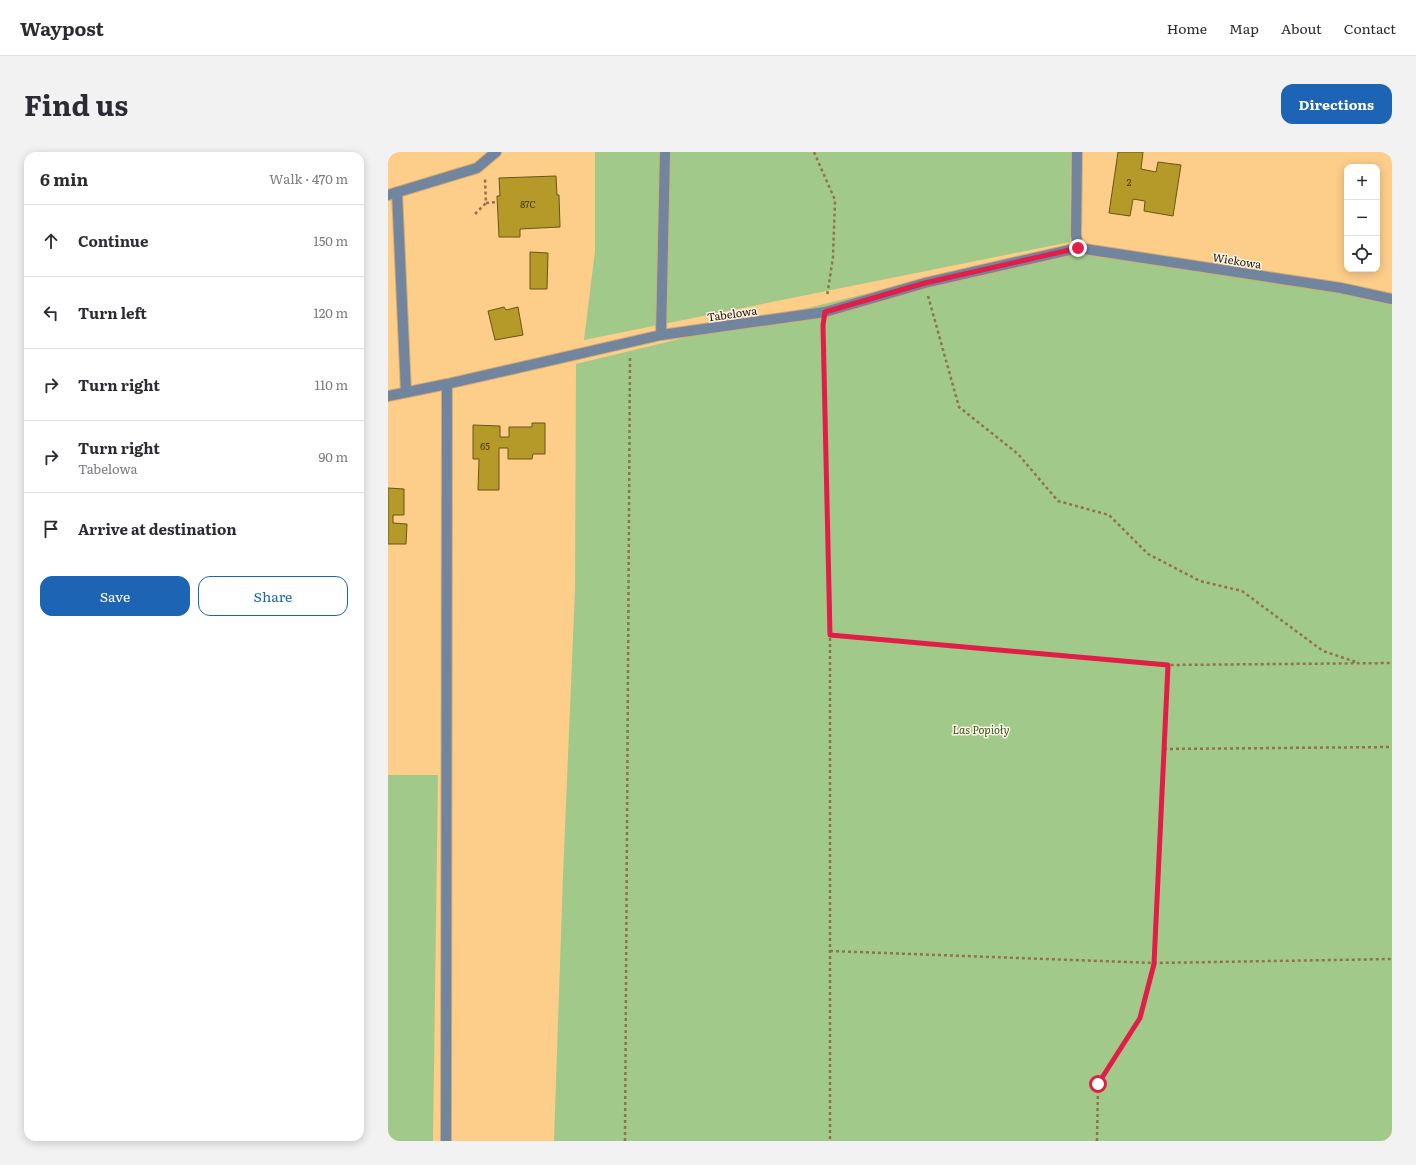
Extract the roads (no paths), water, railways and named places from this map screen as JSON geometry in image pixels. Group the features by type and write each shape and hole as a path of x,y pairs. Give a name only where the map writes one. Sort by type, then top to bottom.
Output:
{"street":[{"path":"406,392 392,194 482,166 496,152"},
{"path":"661,335 665,152"},
{"path":"1077,152 1076,235 1078,248"},
{"name":"Tabelowa","path":"388,396 661,335 825,312 925,283 1078,248"},
{"name":"Wiekowa","path":"1078,248 1341,288 1392,299"},
{"path":"446,1141 447,384"}],"park label":[{"name":"Las Popioły","path":"981,729"}]}
